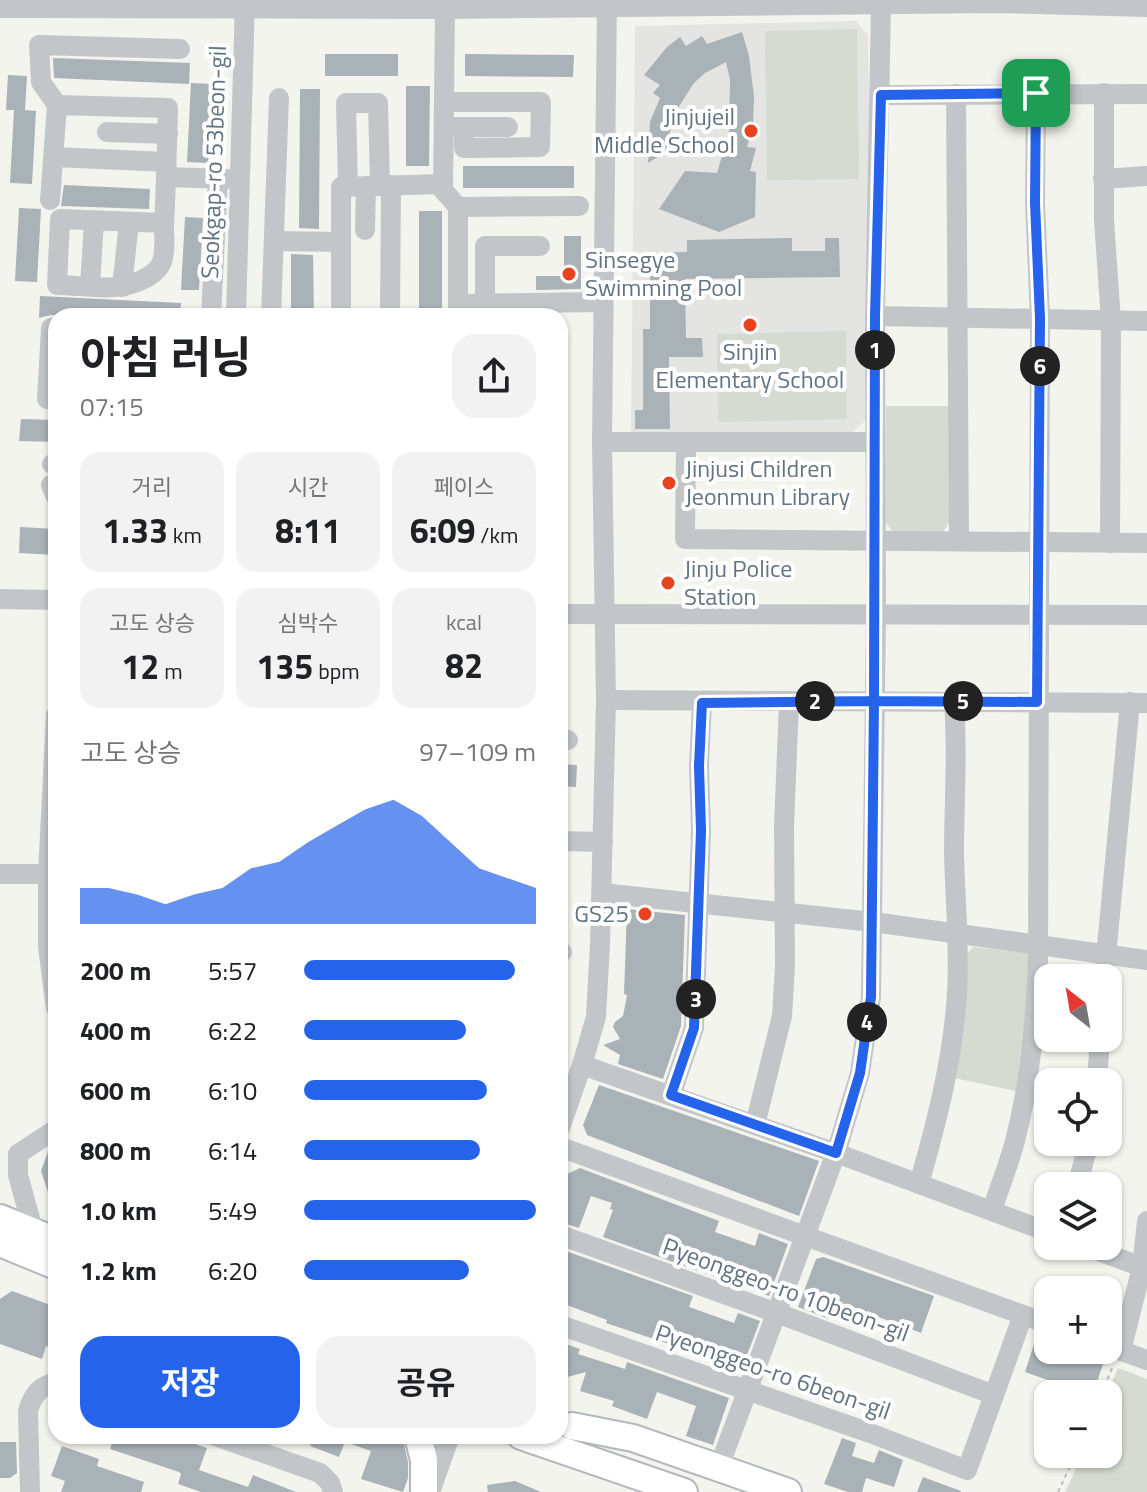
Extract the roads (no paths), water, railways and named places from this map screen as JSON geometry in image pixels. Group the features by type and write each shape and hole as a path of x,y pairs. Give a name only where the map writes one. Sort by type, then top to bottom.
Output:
{"main road":[{"path":"0,1196 46,1250"},
{"path":"0,1218 46,1250"},
{"path":"0,1243 46,1250"},
{"path":"0,1268 46,1250"},
{"path":"568,1424 633,1438 788,1492"},
{"path":"568,1425 752,1492"},
{"path":"420,1444 427,1492"},
{"path":"543,1444 684,1492"},
{"path":"556,1449 637,1492"}],"street":[{"path":"0,8 37,4 445,9 607,4 840,2 881,5 997,1 1147,7"},
{"path":"568,1105 596,1017 602,893 606,700 602,442 607,4"},
{"name":"Seokgap-ro 53beon-gil","path":"236,308 245,5"},
{"path":"719,1467 836,1153 862,1058 871,997 876,613 875,316 881,5"},
{"path":"444,102 541,102 540,147 464,148 444,102 445,9"},
{"path":"50,200 57,105 41,82 39,45 180,49"},
{"path":"992,1211 1015,1141 1027,1076 1034,1034 1039,946 1040,318 1035,203 1036,93"},
{"path":"1104,93 1103,179 1111,321 1110,543"},
{"path":"956,94 959,540"},
{"path":"881,95 1147,94"},
{"path":"271,308 279,98"},
{"path":"57,105 168,108 166,169 159,223 151,256 143,266 136,268"},
{"path":"454,127 508,127"},
{"path":"454,127 443,190 458,207 458,308"},
{"path":"107,132 168,134"},
{"path":"55,157 240,180"},
{"path":"1103,179 1147,176"},
{"path":"211,308 218,179"},
{"path":"341,308 341,187 443,184"},
{"path":"365,230 371,186"},
{"path":"371,186 389,308"},
{"path":"458,207 579,206"},
{"path":"60,219 159,223 161,264 145,279 122,287 57,285 60,219"},
{"path":"90,286 94,221"},
{"path":"122,287 129,222"},
{"path":"274,241 341,242"},
{"path":"485,308 485,246 540,246"},
{"path":"514,308 603,302"},
{"path":"875,316 1147,321"},
{"path":"602,442 875,442"},
{"path":"686,442 685,539 1147,543"},
{"path":"0,599 48,600"},
{"path":"568,614 1147,615"},
{"path":"606,700 702,703 1138,702 1105,964"},
{"path":"919,1184 939,1114 951,1053 958,992 954,701"},
{"path":"755,1125 782,1016 789,702"},
{"path":"671,1095 694,1028 702,703"},
{"path":"568,841 603,842"},
{"path":"0,874 48,874 48,947"},
{"path":"602,893 873,922 1147,960"},
{"path":"582,1065 836,1153 1034,1227"},
{"path":"46,1250 9,1150 48,1133"},
{"path":"568,1150 1034,1319"},
{"path":"1122,1328 1142,1267 1147,1221"},
{"name":"Pyeonggeo-ro 10beon-gil","path":"568,1238 994,1395"},
{"path":"1122,1260 1142,1267"},
{"path":"994,1395 1023,1315"},
{"name":"Pyeonggeo-ro 6beon-gil","path":"568,1328 967,1470 994,1395"},
{"path":"1122,1355 1147,1360"},
{"path":"30,1492 28,1411 39,1389 48,1386"},
{"path":"238,1444 320,1473 330,1483 333,1492"},
{"path":"427,1492 447,1444"}],"place":[{"name":"Jinjujeil Middle School","path":"751,131"},
{"name":"Sinsegye Swimming Pool","path":"569,274"},
{"name":"Sinjin Elementary School","path":"750,325"},
{"name":"Jinjusi Children Jeonmun Library","path":"669,483"},
{"name":"Jinju Police Station","path":"668,583"},
{"name":"GS25","path":"645,914"}]}
